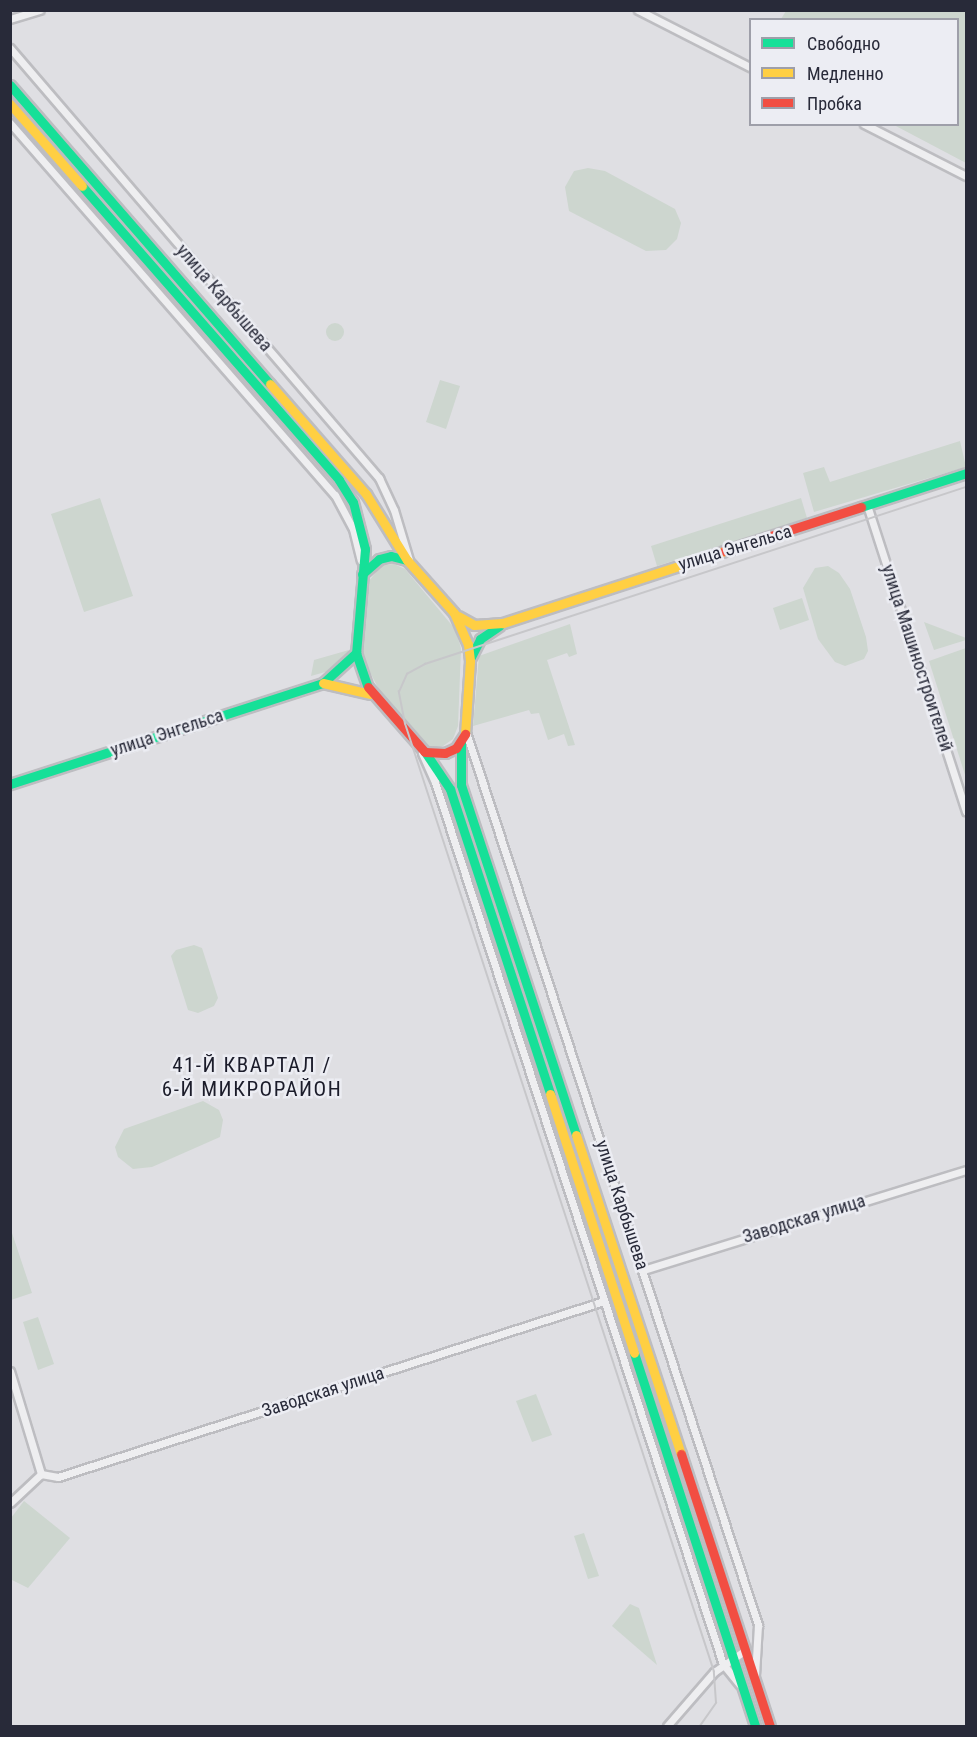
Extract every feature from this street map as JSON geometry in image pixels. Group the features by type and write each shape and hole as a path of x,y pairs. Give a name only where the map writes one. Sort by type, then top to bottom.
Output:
{"street":[{"path":"10,19 40,10"},
{"path":"638,10 749,66"},
{"name":"улица Карбышева","path":"10,48 380,478 394,510 408,561"},
{"name":"улица Карбышева","path":"10,85 366,494 408,561 454,613 468,644 470,661 466,732 758,1625 755,1681"},
{"name":"улица Карбышева","path":"10,104 339,480 361,524 365,549 356,653 370,694 422,750 450,789 755,1726"},
{"name":"улица Карбышева","path":"10,123 335,495 353,529 362,574"},
{"path":"868,126 966,176"},
{"name":"улица Энгельса","path":"454,613 474,625 503,623 966,473"},
{"name":"улица Машиностроителей","path":"867,505 966,811"},
{"path":"362,574 379,559 390,556 408,561"},
{"name":"улица Энгельса","path":"470,661 480,639 503,623"},
{"name":"улица Энгельса","path":"10,784 323,682 356,653"},
{"path":"323,682 370,694"},
{"name":"улица Карбышева","path":"466,732 461,742 461,785 770,1726"},
{"path":"422,750 445,753 461,742"},
{"name":"улица Карбышева","path":"422,750 435,782 723,1664 741,1685"},
{"name":"Заводская улица","path":"643,1270 966,1170"},
{"name":"Заводская улица","path":"41,1474 58,1477 604,1301"},
{"path":"10,1371 41,1474 10,1503"},
{"path":"666,1726 723,1664 744,1651"}],"shaded area":[{"path":"786,11 966,11 966,163 896,126 959,126 959,18 782,18"},
{"path":"588,168 605,171 675,209 681,223 677,239 666,250 646,251 569,211 565,187 574,171"},
{"path":"335,323 341,326 344,332 341,338 335,341 329,338 326,332 329,326"},
{"path":"440,380 460,386 446,429 426,422"},
{"path":"960,441 966,467 814,512 803,473 824,467 830,482"},
{"path":"100,498 133,596 84,612 51,514"},
{"path":"801,498 807,518 657,566 651,546"},
{"path":"394,564 405,569 455,629 461,648 458,726 453,739 443,746 429,747 416,738 385,702 363,658 368,582 382,565"},
{"path":"828,566 839,573 850,589 866,637 868,651 864,659 845,666 835,662 818,639 803,588 815,568"},
{"path":"802,598 809,620 780,630 773,608"},
{"path":"924,622 966,638 966,640 934,650"},
{"path":"570,624 577,654 569,657 567,653 547,660 575,745 568,746 564,734 548,740 539,713 531,714 529,710 473,726 479,656"},
{"path":"966,648 966,778 929,661"},
{"path":"349,650 336,669 311,676 314,660"},
{"path":"194,945 202,948 218,998 214,1006 198,1013 188,1010 171,956 176,950"},
{"path":"203,1101 219,1110 223,1120 220,1137 152,1167 133,1169 118,1157 115,1147 124,1129"},
{"path":"10,1227 32,1293 11,1300 10,1300"},
{"path":"38,1317 54,1364 38,1370 23,1322"},
{"path":"536,1394 552,1435 532,1442 516,1401"},
{"path":"24,1501 70,1538 28,1588 10,1579 11,1518"},
{"path":"584,1533 599,1576 588,1579 574,1536"},
{"path":"630,1604 639,1608 657,1665 612,1626"}],"tram line":[{"path":"700,1726 716,1703 714,1672 405,724 399,692 407,674 425,664 966,487"}],"traffic: fast":[{"path":"10,85 270,384"},
{"path":"82,186 339,480 353,502 365,549 356,653 368,687"},
{"path":"861,507 966,473"},
{"path":"362,574 379,559 391,556 407,560"},
{"path":"471,657 480,639 499,626"},
{"path":"10,784 323,683 356,653"},
{"path":"461,742 461,785 576,1135"},
{"path":"425,752 450,789 550,1094"},
{"path":"634,1353 755,1726"}],"traffic: slow":[{"path":"10,104 82,186"},
{"path":"270,384 366,494 407,560 454,613 468,644 470,661 465,734"},
{"path":"458,616 474,625 503,623 724,551"},
{"path":"323,683 370,694"},
{"path":"550,1094 634,1353"},
{"path":"576,1135 681,1454"}],"traffic: jam":[{"path":"724,551 861,507"},
{"path":"368,687 425,752 445,753 456,748 465,734"},
{"path":"681,1454 770,1726"}],"district":[{"name":"41-Й КВАРТАЛ / 6-Й МИКРОРАЙОН","path":"252,1077"}]}
